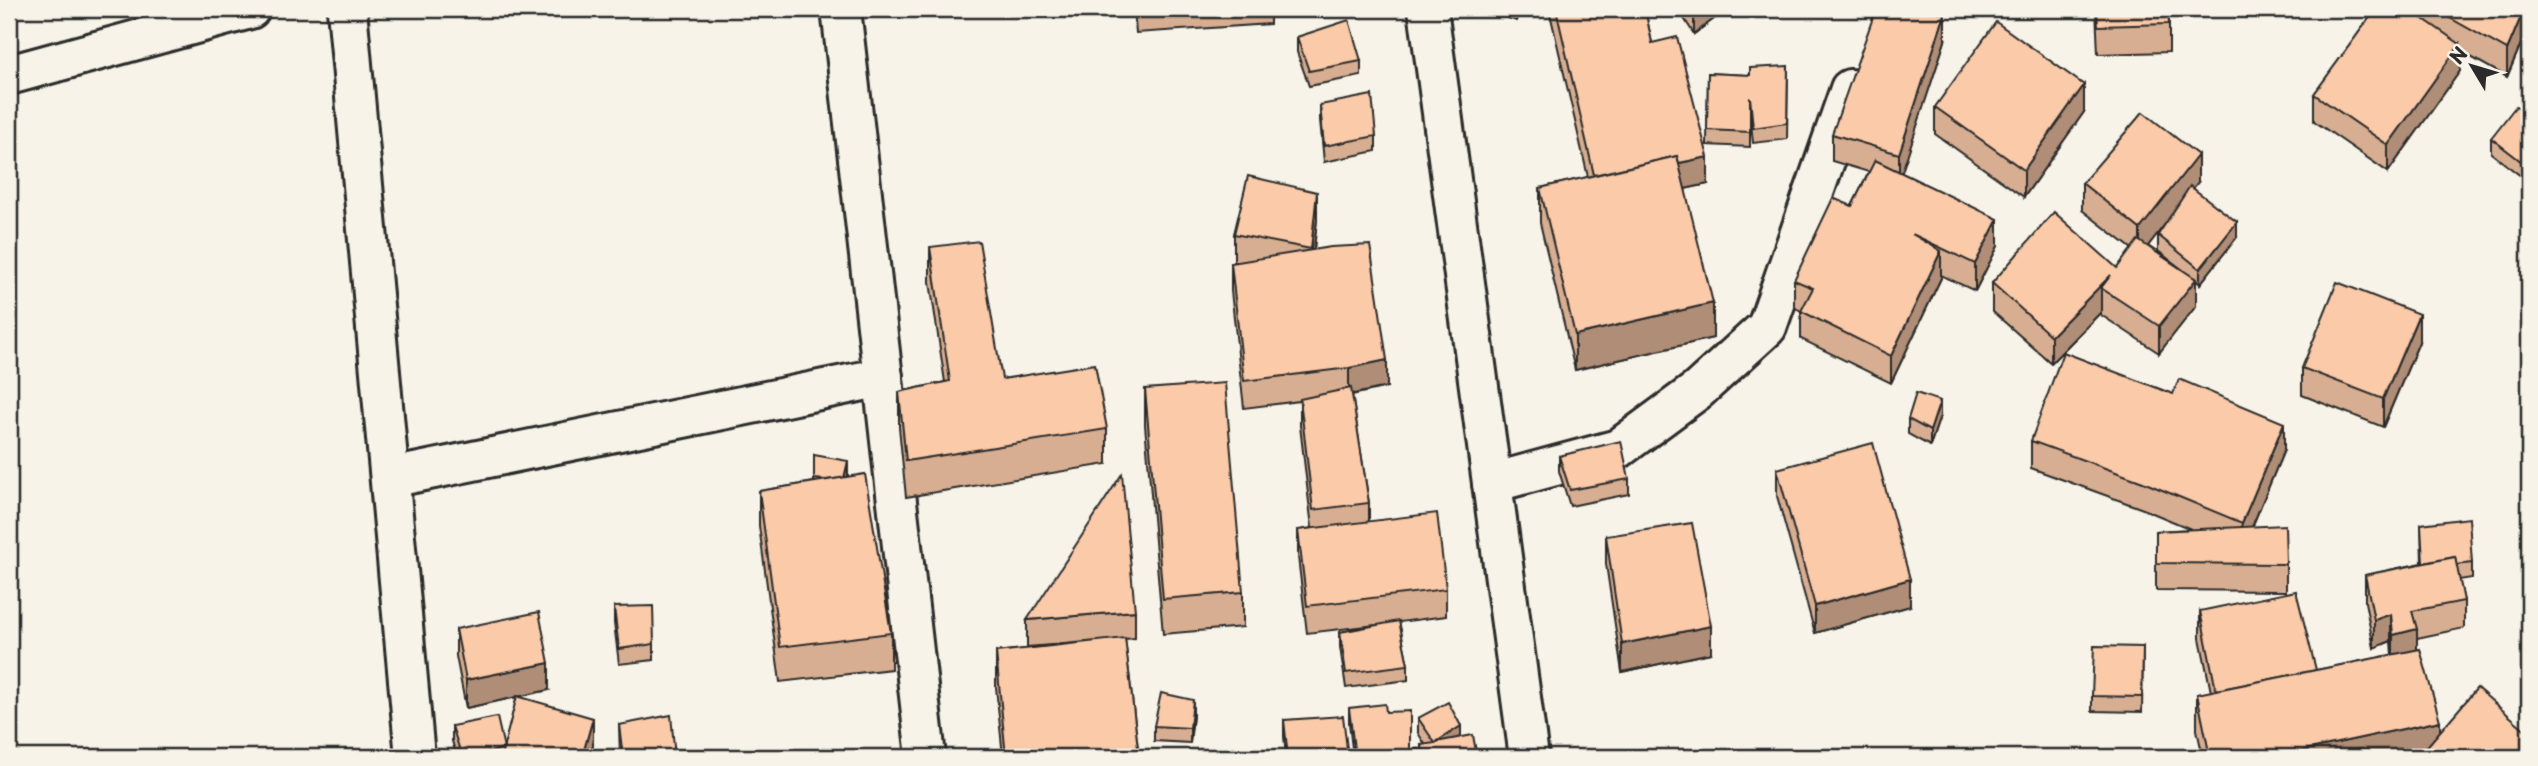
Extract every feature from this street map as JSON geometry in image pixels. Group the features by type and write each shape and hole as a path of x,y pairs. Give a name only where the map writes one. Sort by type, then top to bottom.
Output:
{"street":[{"path":"9,75 250,9"},
{"path":"347,9 415,757"},
{"path":"841,9 926,757"},
{"path":"1428,9 1529,757"},
{"path":"1492,483 1618,449 1698,390 1767,327 1863,52"},
{"path":"390,478 883,377"}],"building":[{"path":"1556,9 1645,9 1652,43 1677,37 1708,157 1679,163 1677,156 1594,175"},
{"path":"1688,9 1708,9 1694,19"},
{"path":"1876,9 1932,9 1945,14 1899,154 1832,134"},
{"path":"2097,9 2168,9 2169,24 2098,26"},
{"path":"2376,9 2409,9 2460,44 2388,145 2314,94"},
{"path":"2434,9 2517,9 2523,12 2507,50"},
{"path":"1349,20 1361,61 1309,71 1297,37"},
{"path":"1996,22 2084,85 2024,170 1935,107"},
{"path":"1788,66 1787,123 1753,128 1750,97 1750,132 1707,130 1708,73 1750,75 1750,68"},
{"path":"1372,95 1376,136 1324,146 1320,105"},
{"path":"2516,106 2529,114 2529,160 2526,165 2491,138"},
{"path":"2143,112 2198,155 2140,229 2082,183"},
{"path":"1677,156 1713,303 1575,335 1540,188"},
{"path":"1875,160 1998,219 1975,264 1912,234 1941,251 1891,356 1801,311 1813,288 1794,280 1833,198 1852,206"},
{"path":"1248,176 1317,192 1311,249 1234,234"},
{"path":"2190,186 2237,222 2200,269 2158,235"},
{"path":"2054,212 2117,268 2138,240 2196,279 2159,326 2101,288 2111,275 2051,336 1992,283"},
{"path":"979,241 1002,379 1095,364 1107,429 906,461 899,392 950,381 930,247"},
{"path":"1370,245 1387,360 1349,368 1244,381 1231,263 1331,247"},
{"path":"2337,282 2419,314 2383,399 2302,368"},
{"path":"2063,352 2173,394 2179,379 2284,423 2242,523 2143,482 2031,441"},
{"path":"1225,383 1243,592 1163,599 1145,389"},
{"path":"1351,388 1369,503 1313,510 1300,399"},
{"path":"1916,393 1940,401 1930,431 1908,419"},
{"path":"1621,441 1629,479 1570,490 1559,456"},
{"path":"1873,443 1910,579 1815,606 1777,469"},
{"path":"814,455 848,461 844,478 814,479"},
{"path":"865,474 891,633 780,647 759,491"},
{"path":"1122,474 1135,611 1027,620"},
{"path":"1437,513 1446,589 1307,606 1298,530"},
{"path":"2469,518 2472,563 2456,565 2455,557 2423,563 2421,524"},
{"path":"1692,523 1711,626 1622,644 1606,536"},
{"path":"2285,525 2286,564 2156,563 2156,531"},
{"path":"2455,557 2464,601 2412,611 2417,629 2393,635 2391,614 2374,620 2365,575"},
{"path":"2296,591 2316,670 2216,690 2200,611"},
{"path":"653,606 654,644 619,649 614,607"},
{"path":"539,612 549,663 466,680 456,629"},
{"path":"1399,621 1408,665 1346,673 1340,632"},
{"path":"1125,638 1139,757 1006,757 996,652"},
{"path":"2094,646 2143,647 2142,697 2092,696"},
{"path":"2420,649 2440,721 2272,757 2210,757 2197,694"},
{"path":"2477,688 2529,733 2529,757 2418,757"},
{"path":"1161,693 1193,700 1190,728 1154,726"},
{"path":"517,696 593,718 582,757 501,757"},
{"path":"1448,702 1461,726 1436,742 1473,735 1477,757 1425,757 1421,745 1435,743 1418,718"},
{"path":"1385,704 1386,712 1410,711 1410,750 1418,749 1420,757 1391,757 1390,753 1355,757 1349,708"},
{"path":"671,715 675,757 623,757 619,725"},
{"path":"1343,716 1348,757 1288,757 1284,720"},
{"path":"497,717 504,748 462,757 452,726"},
{"path":"2361,749 2363,757 2321,757"}]}
